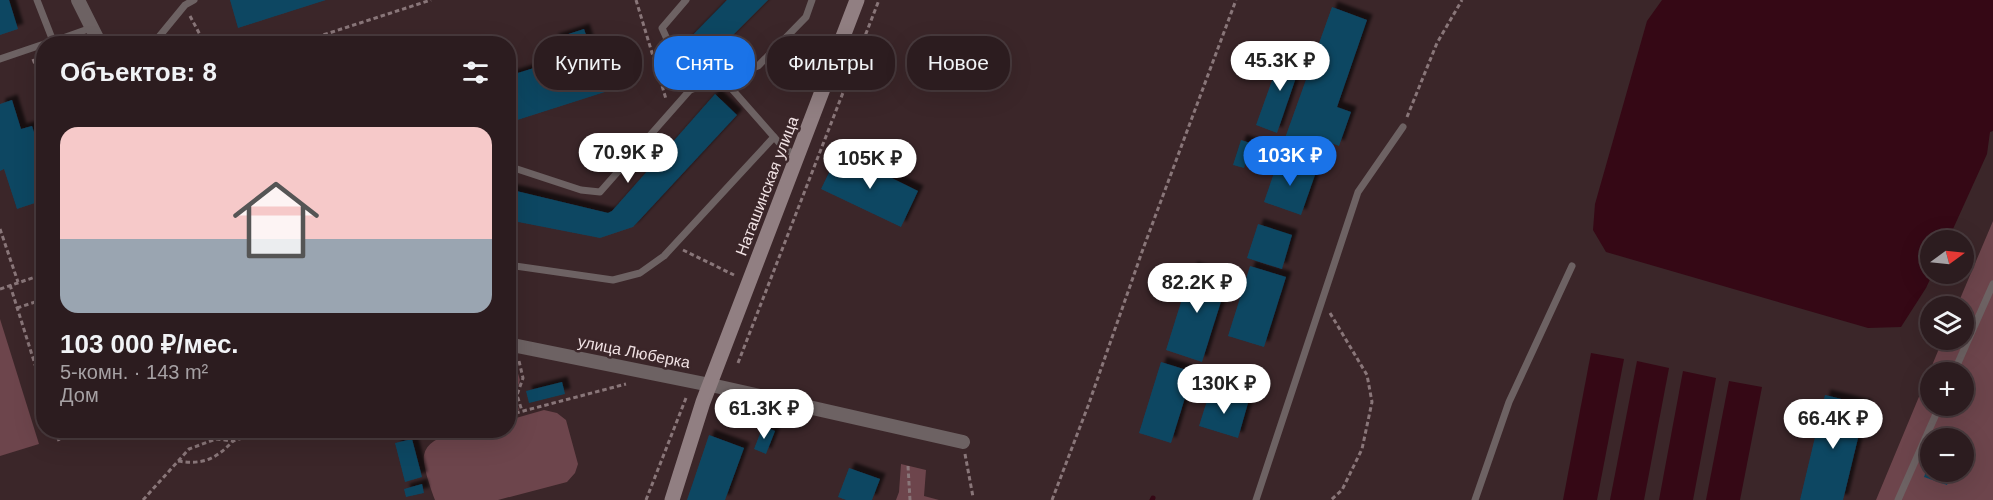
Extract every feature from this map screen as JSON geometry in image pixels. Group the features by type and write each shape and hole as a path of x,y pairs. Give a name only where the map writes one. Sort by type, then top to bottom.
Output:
{"street":[{"path":"78,0 95,36"},
{"name":"Наташинская улица","path":"672,500 710,385 857,0"},
{"name":"улица Люберка","path":"516,346 710,385 963,442"}],"lane":[{"path":"38,0 46,36"},
{"path":"160,36 185,5 194,0"},
{"path":"666,36 662,28 686,0"},
{"path":"755,67 806,16 812,0"},
{"path":"68,36 91,28"},
{"path":"0,59 36,47"},
{"path":"516,170 581,190 600,192 690,90"},
{"path":"733,90 782,146 798,158"},
{"path":"1256,500 1358,192 1403,127"},
{"path":"516,266 613,280 640,273 664,256 774,137"},
{"path":"1476,500 1509,402 1572,266"},
{"path":"1958,362 1993,284"},
{"path":"1898,500 1935,416"}],"path":[{"path":"320,36 430,0"},
{"path":"636,0 671,113"},
{"path":"738,363 879,0"},
{"path":"1052,500 1236,0"},
{"path":"1403,127 1437,43 1462,0"},
{"path":"185,5 201,36"},
{"path":"29,49 36,67"},
{"path":"0,229 18,282"},
{"path":"673,245 734,275"},
{"path":"0,289 36,276"},
{"path":"10,285 36,368"},
{"path":"1323,301 1367,375 1372,402 1362,449 1342,490 1331,500"},
{"path":"17,308 36,302"},
{"path":"518,360 523,378 518,395 522,411"},
{"path":"516,413 633,382"},
{"path":"645,500 688,394"},
{"path":"144,500 189,449 216,439 233,441 242,438"},
{"path":"178,461 194,463 220,455 233,441"},
{"path":"963,442 973,496"},
{"path":"908,466 910,500"}],"shaded area":[{"path":"1662,0 1993,0 1993,131 1990,132 1987,154 1953,230 1920,230 1920,284 1928,284 1901,327 1868,328 1606,252 1593,230 1595,204 1647,21"},
{"path":"1993,221 1993,500 1876,500 1920,394 1920,416 1974,416 1974,362 1933,362 1938,350 1974,350 1974,296 1961,296 1966,284 1974,284 1974,266"},
{"path":"0,319 39,444 0,456"},
{"path":"1591,353 1624,359 1597,500 1563,500"},
{"path":"1637,361 1669,368 1644,500 1610,500"},
{"path":"516,367 520,380 516,392"},
{"path":"1683,371 1716,378 1693,500 1659,500"},
{"path":"1729,381 1762,387 1740,500 1706,500"},
{"path":"544,410 557,413 566,420 578,464 575,473 567,482 498,500 435,500 424,464 424,455 428,446 440,438 516,438 516,418"},
{"path":"901,464 926,470 924,496 939,500 896,500 899,492"}],"building":[{"path":"0,0 9,0 18,29 0,35"},
{"path":"230,0 326,0 238,28"},
{"path":"727,0 768,0 732,36 692,36"},
{"path":"1332,7 1367,20 1337,107 1351,112 1339,146 1325,141 1321,151 1285,138"},
{"path":"584,29 586,36 562,36"},
{"path":"1283,50 1303,57 1277,133 1256,125"},
{"path":"534,68 534,90 604,90 605,92 516,120 516,74"},
{"path":"715,94 737,115 633,227 600,238 516,222 516,191 608,213"},
{"path":"12,100 21,129 32,126 36,138 36,203 17,209 4,169 0,171 0,104"},
{"path":"1241,140 1253,144 1244,168 1233,165"},
{"path":"839,152 918,191 901,227 821,189"},
{"path":"1279,158 1316,172 1301,215 1264,202"},
{"path":"1258,224 1292,235 1282,269 1247,258"},
{"path":"1250,266 1286,277 1264,347 1228,336"},
{"path":"1192,267 1228,279 1202,362 1166,350"},
{"path":"1161,362 1193,372 1171,443 1139,433"},
{"path":"562,382 565,394 529,403 526,391"},
{"path":"1210,391 1248,403 1238,438 1199,426"},
{"path":"1825,395 1866,405 1843,500 1800,500"},
{"path":"763,426 775,431 766,454 754,449"},
{"path":"709,435 744,448 725,500 687,500"},
{"path":"412,439 422,477 405,482 395,443"},
{"path":"849,468 880,479 872,500 846,500 838,497"},
{"path":"422,484 424,493 406,497 404,489"}]}
